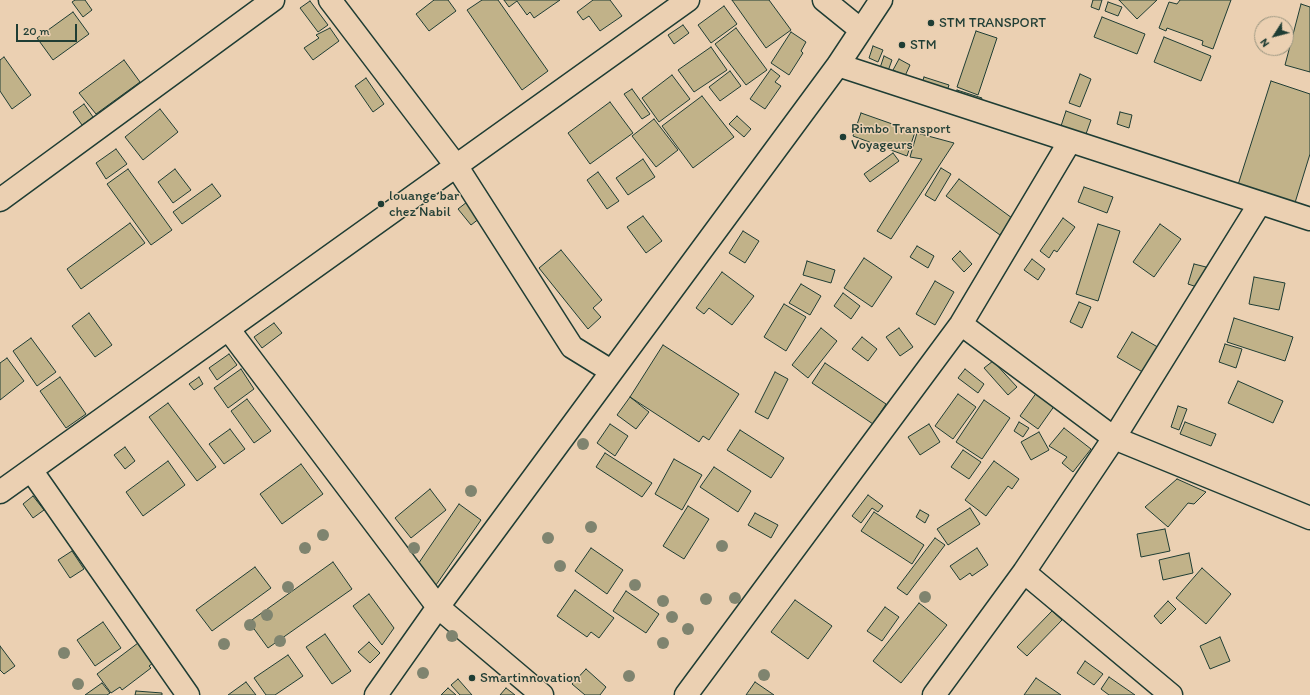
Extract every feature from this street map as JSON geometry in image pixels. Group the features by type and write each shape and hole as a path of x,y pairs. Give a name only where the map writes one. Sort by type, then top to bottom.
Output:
{"street":[{"path":"0,200 273,0"},
{"path":"330,0 456,167 572,346 611,371"},
{"path":"0,492 229,330 688,0"},
{"path":"824,0 861,30"},
{"path":"376,695 438,607 611,371 838,65 881,0"},
{"path":"838,65 1310,219"},
{"path":"686,695 961,324 1070,141"},
{"path":"934,695 1024,572 1114,438 1260,203"},
{"path":"961,324 1114,438 1310,518"},
{"path":"229,330 438,607 542,695"},
{"path":"31,470 188,695"},
{"path":"1024,572 1171,695"}],"building":[{"path":"75,0 85,0 92,10 83,17 72,2"},
{"path":"434,0 448,0 456,11 429,31 416,14"},
{"path":"482,0 498,0 548,71 522,90 467,10"},
{"path":"504,0 560,0 534,18 530,12 527,15 517,1 509,7"},
{"path":"593,0 610,0 622,16 600,31 589,16 583,20 577,12"},
{"path":"732,0 769,0 791,30 766,48"},
{"path":"1093,0 1102,0 1099,10 1091,7"},
{"path":"1119,0 1157,0 1137,19"},
{"path":"1180,0 1231,0 1213,49 1202,45 1203,41 1167,28 1166,31 1159,28 1169,2 1177,4"},
{"path":"310,1 328,25 318,32 300,8"},
{"path":"1108,2 1122,7 1118,16 1105,11"},
{"path":"1301,4 1310,7 1310,72 1285,65 1287,56 1294,56 1294,31"},
{"path":"724,6 737,24 711,43 698,25"},
{"path":"73,12 89,34 53,60 37,38"},
{"path":"1102,17 1145,34 1137,54 1094,37"},
{"path":"683,25 689,33 674,44 668,35"},
{"path":"330,28 339,41 313,60 304,48 319,38 316,35"},
{"path":"736,28 767,70 746,85 715,44"},
{"path":"976,31 997,38 978,95 957,87"},
{"path":"791,32 806,42 801,51 803,53 789,75 771,63"},
{"path":"1164,37 1211,56 1201,81 1154,62"},
{"path":"873,46 883,50 878,62 869,58"},
{"path":"711,47 727,70 694,92 678,70"},
{"path":"884,56 892,60 888,71 880,68"},
{"path":"4,57 31,95 12,109 0,91 0,60"},
{"path":"899,59 910,65 905,76 893,70"},
{"path":"124,60 140,82 96,114 79,93"},
{"path":"771,69 780,76 775,82 781,86 765,109 750,99"},
{"path":"730,71 741,86 720,101 709,87"},
{"path":"1080,74 1091,79 1080,107 1069,103"},
{"path":"672,75 690,99 659,122 642,98"},
{"path":"924,77 949,85 946,94 921,86"},
{"path":"366,78 384,104 373,112 355,86"},
{"path":"1271,81 1310,94 1310,154 1294,206 1237,188"},
{"path":"632,89 650,114 642,119 624,94"},
{"path":"957,90 982,98 978,109 954,100"},
{"path":"702,96 734,137 693,168 662,126"},
{"path":"610,102 633,133 590,164 568,133"},
{"path":"84,104 93,117 82,125 73,112"},
{"path":"160,109 178,132 143,160 125,137"},
{"path":"1066,111 1091,120 1086,134 1061,126"},
{"path":"1120,112 1132,115 1129,128 1117,124"},
{"path":"861,113 915,132 907,156 853,136"},
{"path":"737,116 751,129 744,137 729,124"},
{"path":"654,119 678,150 656,167 632,136"},
{"path":"917,133 954,143 891,239 877,231 922,159 910,157"},
{"path":"116,149 127,164 106,179 96,163"},
{"path":"893,153 899,161 870,182 864,174"},
{"path":"643,159 655,177 628,195 616,178"},
{"path":"941,168 951,174 935,201 925,195"},
{"path":"128,169 172,230 151,245 107,184"},
{"path":"175,169 191,190 173,203 158,182"},
{"path":"598,172 619,201 607,209 587,180"},
{"path":"959,179 1012,218 1000,235 946,196"},
{"path":"212,184 221,196 182,224 173,212"},
{"path":"1084,187 1113,197 1107,213 1078,202"},
{"path":"467,202 480,218 471,225 458,209"},
{"path":"643,216 662,241 646,253 627,227"},
{"path":"1063,218 1075,227 1057,252 1054,250 1049,258 1040,251"},
{"path":"130,223 145,243 81,289 67,269"},
{"path":"1098,224 1120,231 1098,301 1076,294"},
{"path":"1160,224 1181,239 1154,277 1133,262"},
{"path":"743,231 759,241 745,263 729,253"},
{"path":"917,246 934,256 928,268 910,257"},
{"path":"561,250 602,300 593,308 601,317 588,329 539,268"},
{"path":"960,251 972,264 964,272 952,259"},
{"path":"864,258 892,277 872,307 844,288"},
{"path":"1032,259 1045,269 1038,280 1024,270"},
{"path":"807,261 835,270 831,283 803,275"},
{"path":"1194,264 1206,267 1200,288 1188,284"},
{"path":"722,272 754,296 732,325 709,308 704,314 696,308"},
{"path":"1254,277 1285,283 1279,310 1249,304"},
{"path":"935,281 954,292 935,325 916,314"},
{"path":"801,284 821,296 810,315 789,303"},
{"path":"843,293 860,306 851,319 834,306"},
{"path":"1079,302 1091,307 1082,328 1070,322"},
{"path":"784,304 806,317 786,351 764,337"},
{"path":"89,313 112,345 95,357 72,326"},
{"path":"1234,318 1293,337 1285,361 1227,342"},
{"path":"274,323 282,333 262,348 254,337"},
{"path":"821,328 837,341 808,378 792,365"},
{"path":"899,328 913,347 900,356 886,337"},
{"path":"1132,332 1161,349 1146,374 1117,357"},
{"path":"862,337 877,349 868,361 852,349"},
{"path":"31,338 56,372 37,386 13,351"},
{"path":"1225,344 1242,349 1236,368 1219,362"},
{"path":"663,345 739,394 709,440 703,436 699,442 630,397"},
{"path":"229,354 237,365 217,380 209,368"},
{"path":"7,358 24,381 0,400 0,363"},
{"path":"993,361 1017,387 1008,395 984,368"},
{"path":"825,363 886,404 873,424 812,383"},
{"path":"241,369 254,389 228,408 214,388"},
{"path":"965,369 984,384 978,393 958,378"},
{"path":"775,372 788,379 768,419 755,412"},
{"path":"60,377 86,414 66,428 40,391"},
{"path":"199,377 203,384 194,390 189,384"},
{"path":"1238,381 1283,401 1273,423 1228,403"},
{"path":"1037,392 1055,405 1038,429 1020,416"},
{"path":"958,394 976,407 953,439 935,426"},
{"path":"630,397 649,412 636,429 617,415"},
{"path":"247,399 271,431 254,443 231,411"},
{"path":"984,400 1010,418 982,459 956,442"},
{"path":"168,403 216,467 197,481 149,417"},
{"path":"1178,406 1187,409 1179,430 1171,427"},
{"path":"1019,422 1029,428 1023,437 1014,431"},
{"path":"1185,422 1216,434 1211,446 1180,434"},
{"path":"610,424 628,436 615,456 597,443"},
{"path":"929,424 940,442 920,455 908,437"},
{"path":"1064,428 1091,449 1073,472 1062,463 1067,457 1049,446"},
{"path":"230,429 245,449 224,464 209,444"},
{"path":"740,430 784,458 771,478 727,450"},
{"path":"1039,432 1049,450 1031,460 1021,442"},
{"path":"125,447 135,461 125,469 114,455"},
{"path":"963,450 981,462 969,479 951,467"},
{"path":"605,453 652,483 642,497 596,467"},
{"path":"674,459 702,475 682,510 655,494"},
{"path":"168,461 185,485 143,516 126,492"},
{"path":"994,461 1019,479 1012,489 1008,486 986,516 965,500"},
{"path":"301,464 323,494 282,524 260,494"},
{"path":"714,467 751,491 738,512 700,487"},
{"path":"1177,479 1206,492 1194,504 1188,503 1168,527 1145,507"},
{"path":"430,489 446,510 411,538 395,518"},
{"path":"868,495 883,506 878,512 872,508 861,523 852,516"},
{"path":"33,496 44,510 33,518 23,504"},
{"path":"459,504 481,520 436,585 414,570"},
{"path":"688,506 709,519 684,559 663,546"},
{"path":"970,508 980,524 948,545 937,529"},
{"path":"920,510 929,515 925,523 916,517"},
{"path":"874,512 924,545 912,564 861,531"},
{"path":"755,513 778,525 771,538 748,525"},
{"path":"1165,529 1170,551 1141,557 1137,534"},
{"path":"935,538 945,545 907,595 897,588"},
{"path":"591,548 623,570 607,594 575,571"},
{"path":"977,548 988,565 972,576 970,573 960,580 950,566"},
{"path":"72,551 84,569 70,578 58,560"},
{"path":"1189,553 1193,573 1163,580 1159,560"},
{"path":"333,562 352,589 268,648 249,622"},
{"path":"255,567 271,588 212,631 196,610"},
{"path":"1202,568 1231,594 1206,624 1176,598"},
{"path":"575,590 614,618 599,638 591,632 587,637 557,616"},
{"path":"626,591 659,614 646,633 613,611"},
{"path":"369,594 394,628 382,645 353,606"},
{"path":"795,600 832,626 808,659 771,632"},
{"path":"1168,601 1176,609 1161,624 1154,616"},
{"path":"919,603 947,625 901,683 873,661"},
{"path":"885,607 899,617 882,641 867,631"},
{"path":"1052,611 1062,620 1027,656 1017,647"},
{"path":"103,622 121,648 95,666 77,640"},
{"path":"325,634 351,671 332,684 306,647"},
{"path":"1220,637 1230,661 1210,669 1200,646"},
{"path":"369,642 380,653 370,663 358,652"},
{"path":"138,643 153,663 149,666 151,668 122,690 120,687 111,693 97,674"},
{"path":"0,646 15,666 4,674 0,670"},
{"path":"288,655 303,676 275,695 266,695 254,678"},
{"path":"1085,661 1103,674 1094,685 1077,673"},
{"path":"586,669 606,687 600,695 585,695 572,684"},
{"path":"1109,677 1135,695 1109,695 1101,689"},
{"path":"1036,678 1061,695 1024,695"},
{"path":"458,679 472,695 460,695 451,685"},
{"path":"246,682 256,695 228,695"},
{"path":"755,682 774,695 746,695"},
{"path":"102,683 110,693 107,695 85,695"},
{"path":"448,688 456,695 441,695"},
{"path":"506,688 515,695 500,695"},
{"path":"136,691 162,693 162,695 135,695"}],"place":[{"name":"STM TRANSPORT","path":"931,23"},
{"name":"STM","path":"902,45"},
{"name":"Rimbo Transport Voyageurs","path":"843,137"},
{"name":"louange bar chez Nabil","path":"381,204"},
{"name":"Smartinnovation","path":"472,678"}]}
